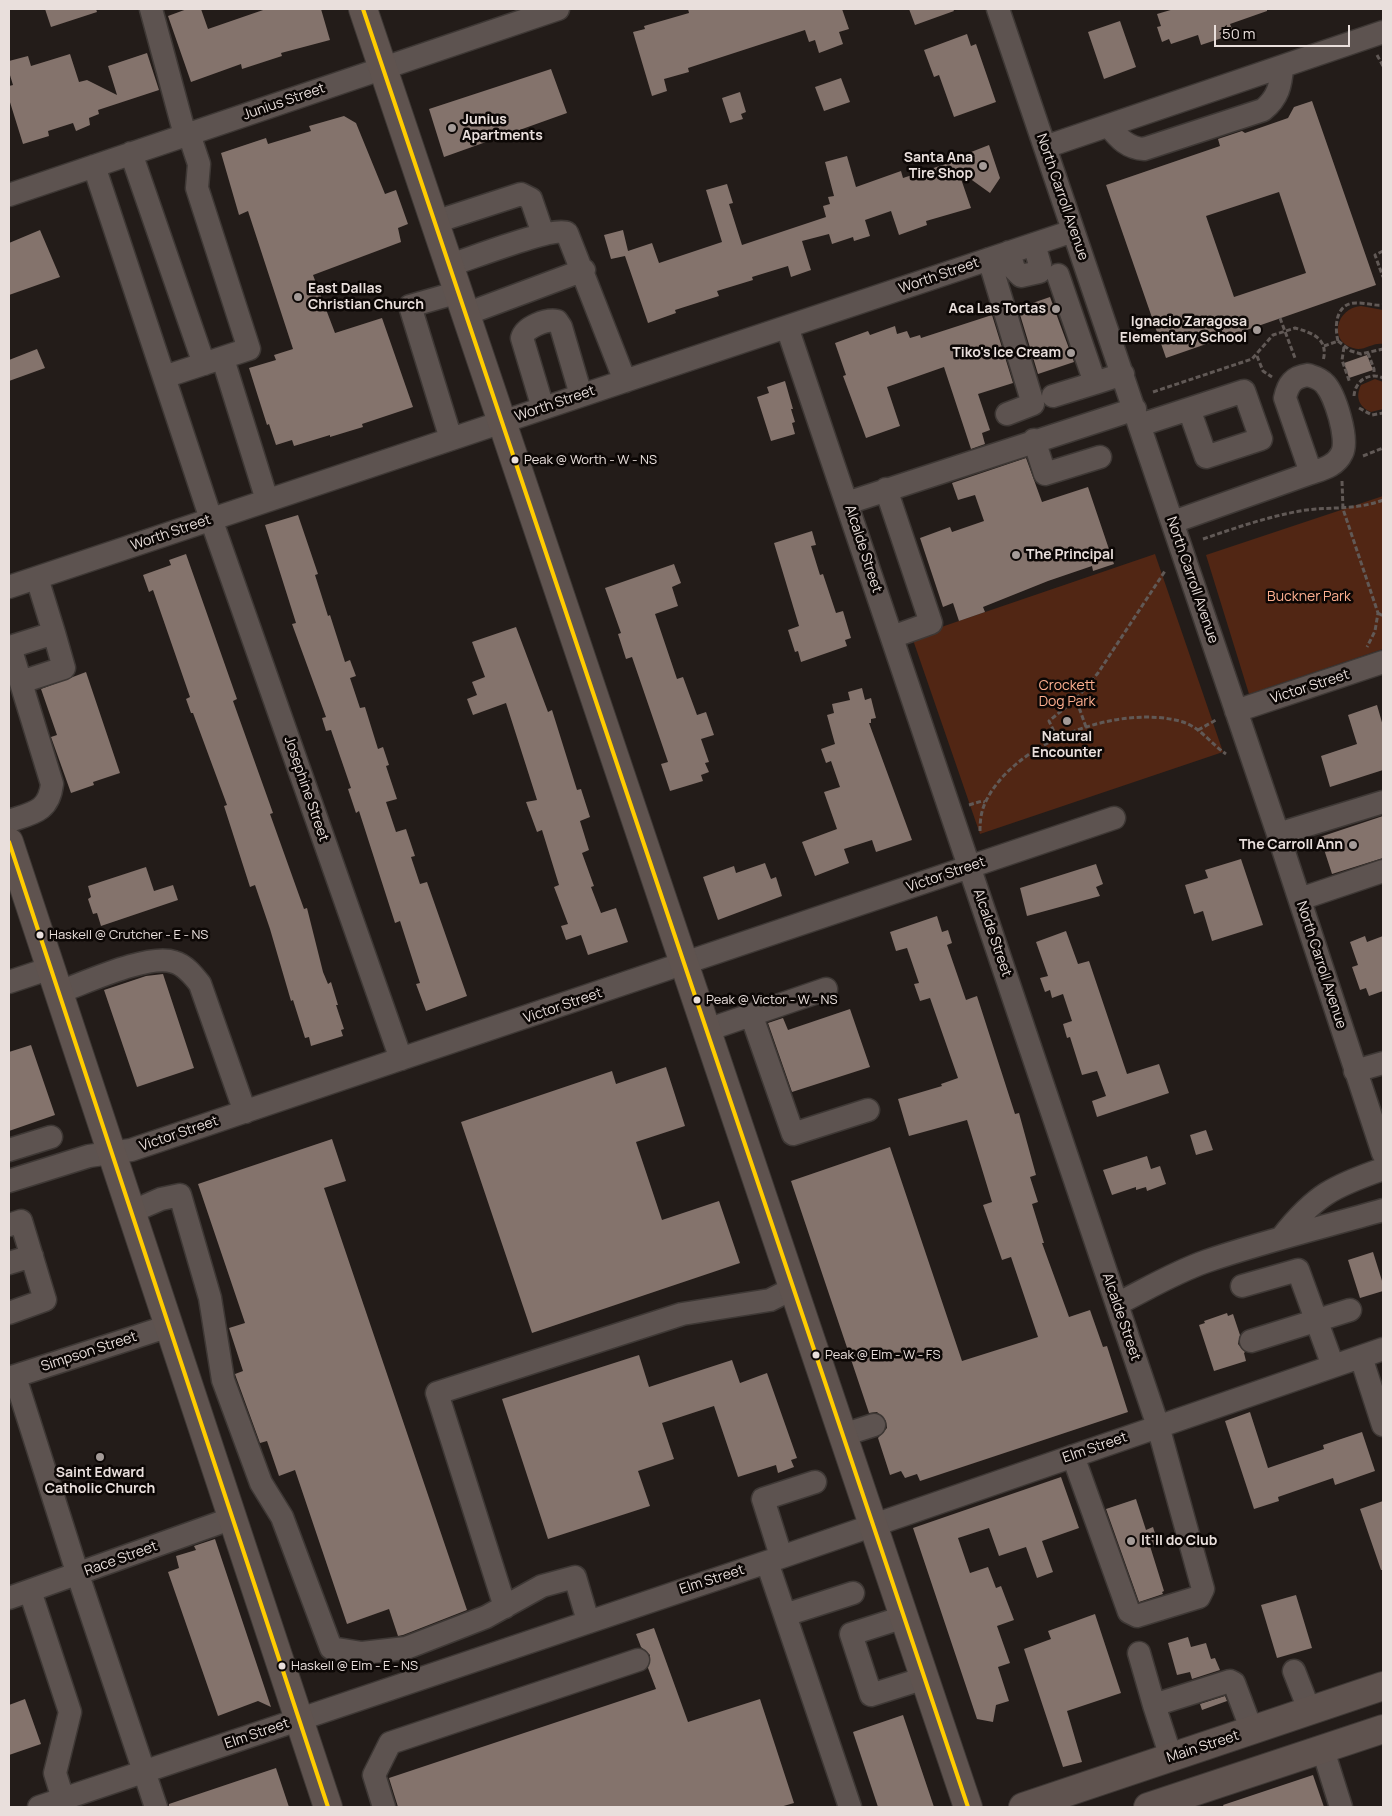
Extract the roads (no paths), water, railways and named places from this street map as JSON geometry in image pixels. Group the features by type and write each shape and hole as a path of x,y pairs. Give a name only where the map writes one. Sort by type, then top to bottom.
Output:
{"main road":[{"path":"364,9 968,1807"},
{"path":"9,842 328,1807"},
{"name":"Main Street","path":"1023,1807 1383,1686"},
{"path":"1310,1712 1323,1750"},
{"path":"1148,1807 1176,1803 1383,1729"}],"street":[{"path":"151,9 187,135 199,164 197,188 249,349 164,377"},
{"name":"Junius Street","path":"9,195 558,9"},
{"name":"North Carroll Avenue","path":"998,9 1300,899 1383,1153"},
{"path":"1046,147 1383,32"},
{"path":"1109,126 1118,138 1133,148 1144,149 1263,110 1272,103 1281,86 1282,67"},
{"path":"131,153 267,500"},
{"name":"Josephine Street","path":"94,166 211,519 401,1060"},
{"path":"435,222 520,194 531,199 543,234"},
{"path":"450,265 543,234 564,231 568,233 626,381"},
{"name":"Worth Street","path":"9,587 1073,231"},
{"path":"1034,244 1040,265 1049,274 1095,383"},
{"path":"999,255 1021,276 1049,274 1086,267"},
{"path":"999,255 1033,404 1007,414"},
{"path":"451,439 410,306 462,303 584,270"},
{"path":"544,408 522,338 527,329 551,320 557,321 561,327 581,395"},
{"name":"Alcalde Street","path":"787,326 1158,1426 1203,1589 1199,1597 1137,1616 1129,1612 1073,1456"},
{"path":"1053,396 1123,374"},
{"path":"847,502 1034,440 1137,417 1189,409"},
{"path":"1034,440 1045,474 1100,457"},
{"path":"1173,522 1311,473"},
{"path":"886,489 931,624 892,637"},
{"path":"21,682 64,668 36,578"},
{"path":"9,820 40,809 50,799 52,784 10,647 54,633"},
{"name":"Victor Street","path":"1236,711 1383,662"},
{"path":"1278,834 1383,802"},
{"name":"Victor Street","path":"9,1182 89,1156 131,1150 1114,818"},
{"path":"1300,899 1383,871"},
{"path":"9,982 55,980 150,960 173,961 188,970 200,984 245,1112"},
{"path":"707,1030 826,989"},
{"path":"751,1014 793,1134 868,1110"},
{"path":"1355,1071 1383,1062"},
{"path":"9,1150 51,1137"},
{"path":"1282,1237 1303,1211 1325,1193 1383,1169"},
{"path":"132,1212 161,1200 180,1195 210,1298 223,1380 261,1483 282,1517 331,1648 362,1653 406,1648 486,1617 542,1586 575,1578 588,1621"},
{"path":"1117,1304 1163,1279 1206,1262 1282,1237 1383,1210"},
{"path":"9,1226 21,1221 45,1300 9,1313"},
{"path":"9,1263 32,1256"},
{"path":"1242,1286 1298,1270 1333,1366"},
{"path":"505,1607 437,1393 682,1314 770,1300 794,1288"},
{"path":"1251,1342 1350,1310"},
{"name":"Simpson Street","path":"12,1378 169,1326"},
{"name":"Elm Street","path":"39,1807 76,1800 145,1771 774,1559 1383,1349"},
{"path":"1361,1357 1383,1425"},
{"path":"12,1378 156,1807"},
{"path":"843,1435 874,1425"},
{"path":"815,1482 763,1499 785,1615 850,1807"},
{"name":"Race Street","path":"19,1594 78,1575 233,1518"},
{"path":"785,1615 853,1593"},
{"path":"19,1594 70,1712 56,1773 76,1800"},
{"path":"904,1617 851,1634 871,1695 925,1678"},
{"path":"1138,1653 1171,1757"},
{"path":"384,1807 374,1775 390,1743 638,1660"},
{"path":"1294,1670 1310,1712"},
{"path":"1154,1704 1230,1681 1234,1683 1252,1731"},
{"path":"1323,1750 1341,1807"}],"place":[{"name":"Junius Apartments","path":"452,128"},
{"name":"Santa Ana Tire Shop","path":"983,166"},
{"name":"East Dallas Christian Church","path":"298,297"},
{"name":"Aca Las Tortas","path":"1056,309"},
{"name":"Ignacio Zaragosa Elementary School","path":"1257,330"},
{"name":"Tiko's Ice Cream","path":"1071,353"},
{"name":"Peak @ Worth - W - NS","path":"515,460"},
{"name":"The Principal","path":"1016,555"},
{"name":"Natural Encounter","path":"1067,721"},
{"name":"The Carroll Ann","path":"1353,845"},
{"name":"Haskell @ Crutcher - E - NS","path":"40,935"},
{"name":"Peak @ Victor - W - NS","path":"697,1000"},
{"name":"Peak @ Elm - W - FS","path":"816,1355"},
{"name":"Saint Edward Catholic Church","path":"100,1457"},
{"name":"It'll do Club","path":"1131,1541"},
{"name":"Haskell @ Elm - E - NS","path":"282,1666"}],"park label":[{"name":"Buckner Park","path":"1309,597"},
{"name":"Crockett Dog Park","path":"1067,694"}]}
